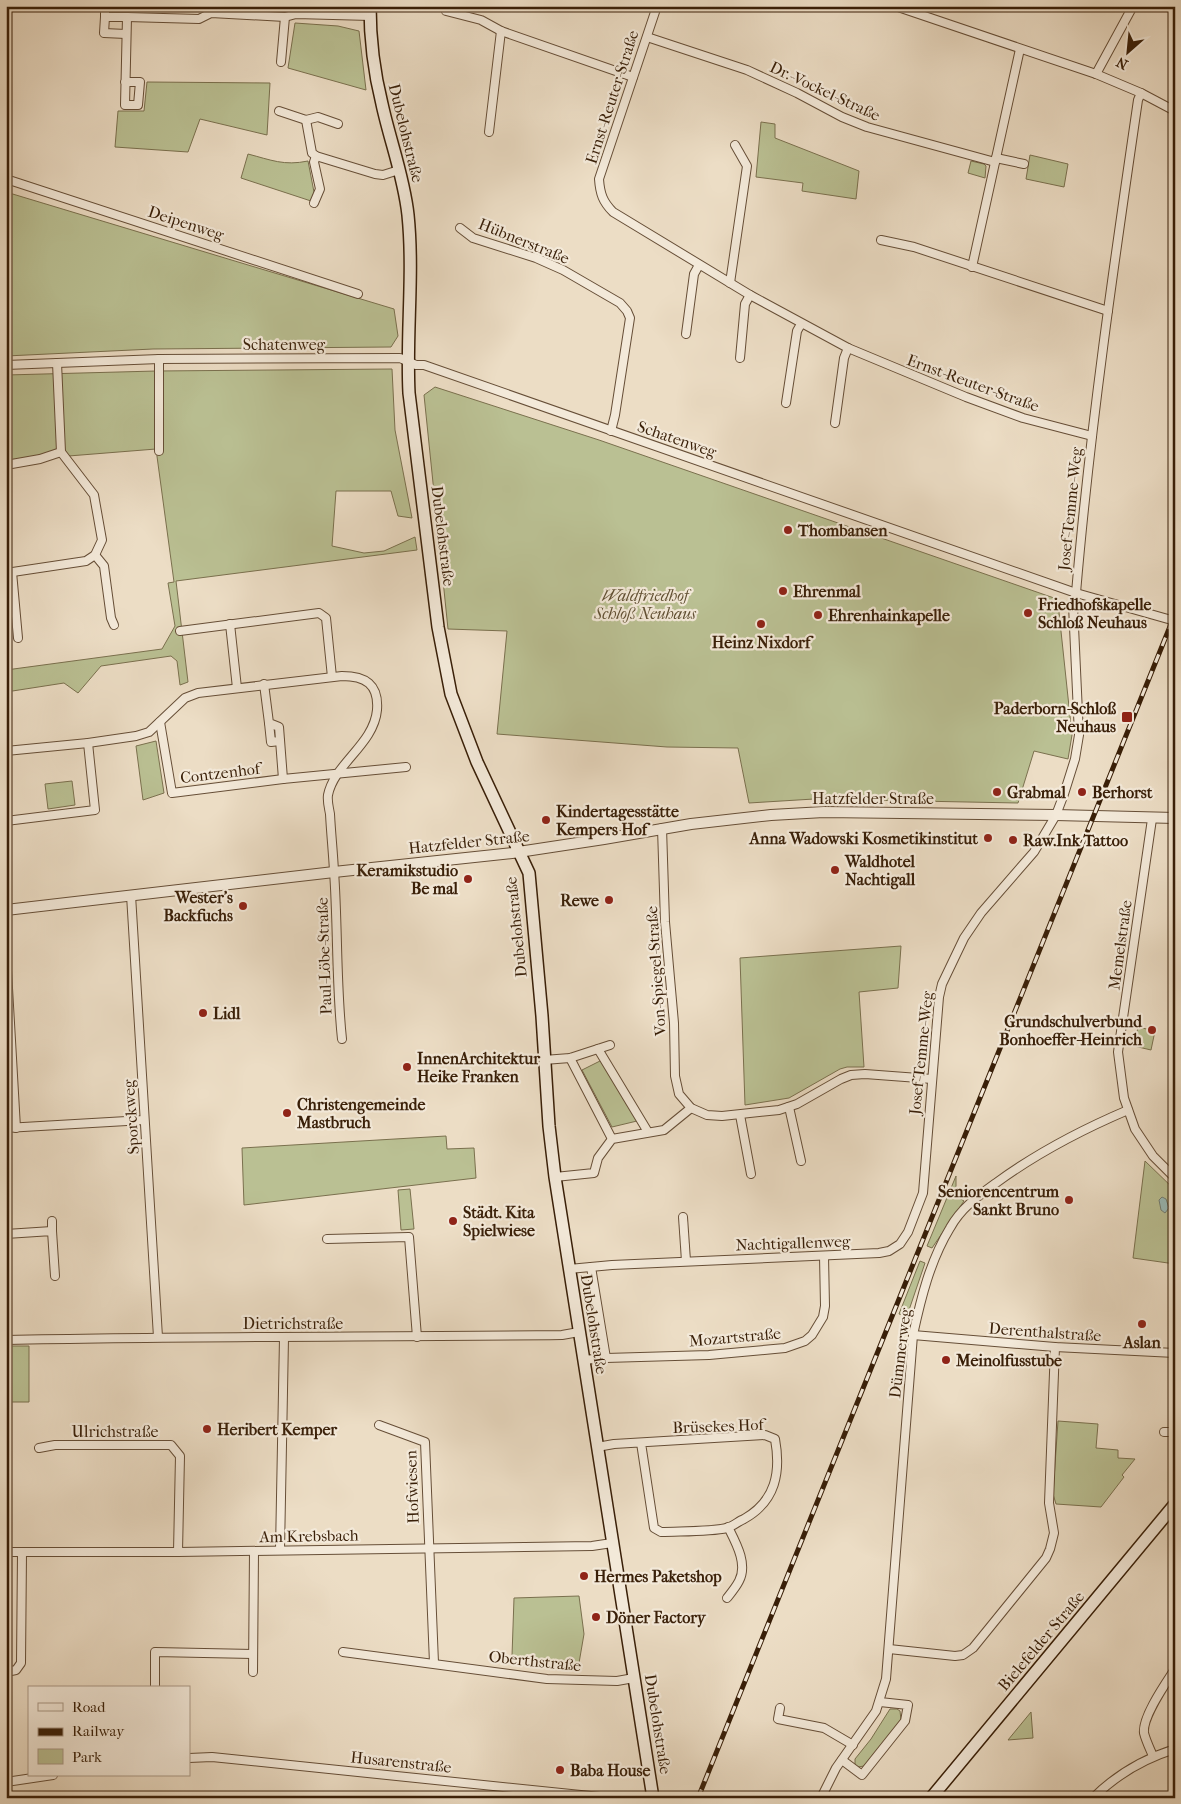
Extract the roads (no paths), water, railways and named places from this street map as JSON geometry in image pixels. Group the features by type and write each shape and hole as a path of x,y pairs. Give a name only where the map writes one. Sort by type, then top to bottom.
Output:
{"main road":[{"name":"Dubelohstraße","path":"370,11 375,74 408,214 411,249 408,361 412,424 438,630 451,694 465,733 529,873 531,882 555,1177 653,1798"},
{"name":"Bielefelder Straße","path":"931,1798 1175,1504"}],"street":[{"path":"105,6 104,33 126,34"},
{"name":"Ernst-Reuter-Straße","path":"657,6 599,179 600,193 613,212 750,295 848,348 957,394 1023,418 1092,436"},
{"path":"895,6 1096,74 1175,111"},
{"path":"1096,74 1134,6"},
{"path":"105,17 200,19 211,10 285,17 296,10 370,11"},
{"path":"446,11 481,20 501,31 633,77"},
{"path":"125,82 127,17"},
{"path":"281,62 285,17"},
{"path":"489,132 501,31"},
{"name":"Dr.-Vockel-Straße","path":"646,37 747,70 797,93 842,117 867,127 996,160 1024,164"},
{"path":"972,267 1020,49"},
{"name":"Josef-Temme-Weg","path":"900,1244 908,1232 922,1193 939,997 942,984 964,938 981,913 1034,852 1056,815 1075,759 1079,735 1073,605 1076,593 1092,436 1108,311 1140,93"},
{"path":"279,111 306,120 318,117 338,124"},
{"path":"306,120 312,153 316,156 375,174 383,175 399,170"},
{"path":"730,283 747,166 735,145"},
{"path":"314,203 320,189 314,162 316,156"},
{"name":"Deipenweg","path":"6,179 358,294"},
{"name":"Hübnerstraße","path":"460,228 473,238 536,258 563,270 620,303 627,311 630,318 611,431"},
{"path":"882,240 914,248 1108,311"},
{"path":"686,334 694,274 699,265"},
{"path":"740,358 745,304 750,295"},
{"path":"786,403 797,331 801,324"},
{"path":"835,423 844,358 848,348"},
{"name":"Schatenweg","path":"6,365 159,359 395,358 416,365 424,365 1076,593 1175,621"},
{"path":"159,359 159,451"},
{"path":"18,638 9,573 86,561 95,555 102,540 94,495 62,452 57,363"},
{"path":"6,465 40,459 62,452"},
{"path":"95,555 104,566 111,618 114,625"},
{"path":"6,751 136,736 149,732 185,698 198,693 332,677 326,618 318,613 180,631"},
{"path":"230,624 236,688"},
{"name":"Paul-Löbe-Straße","path":"332,677 352,676 362,678 368,682 374,690 377,711 367,737 338,774 328,795 334,872 338,1009 342,1039"},
{"name":"Contzenhof","path":"264,684 269,723 279,727 283,779"},
{"name":"Contzenhof","path":"160,722 172,793 283,779 406,767"},
{"path":"6,821 95,810 88,742"},
{"name":"Hatzfelder Straße","path":"6,910 518,852 604,840 662,828 721,820 813,812 1175,818"},
{"name":"Memelstraße","path":"1152,819 1118,1052 1120,1079 1135,1129 1149,1150 1175,1178"},
{"name":"Von-Spiegel-Straße","path":"662,828 666,922 674,1023 675,1076 679,1094 691,1108"},
{"name":"Sporckweg","path":"131,896 158,1336"},
{"path":"6,952 16,1128"},
{"path":"544,1060 570,1058 610,1045"},
{"path":"598,1049 648,1132"},
{"path":"570,1058 612,1139"},
{"path":"555,1177 594,1173 598,1158 612,1139 664,1130 691,1108 707,1115 722,1116 779,1110 851,1075 865,1074 932,1079"},
{"path":"788,1107 801,1161"},
{"name":"Dümmerweg","path":"821,1798 831,1776 867,1725 880,1702 886,1679 914,1335 926,1282 950,1228 968,1204 1040,1153 1089,1127 1128,1110"},
{"path":"740,1115 751,1174"},
{"path":"6,1128 144,1120"},
{"path":"684,1217 686,1261"},
{"path":"52,1221 55,1276"},
{"path":"6,1234 52,1232"},
{"path":"327,1239 409,1237 417,1337"},
{"name":"Nachtigallenweg","path":"569,1269 686,1261 880,1253 889,1251 900,1244"},
{"name":"Mozartstraße","path":"583,1360 709,1355 785,1348 805,1341 812,1335 823,1317 825,1306 824,1256"},
{"path":"591,1267 606,1358"},
{"name":"Dietrichstraße","path":"6,1340 158,1336 284,1338 562,1335 579,1332"},
{"name":"Derenthalstraße","path":"914,1335 1055,1347 1175,1353"},
{"path":"280,1550 284,1338"},
{"path":"889,1649 955,1656 963,1655 973,1648 1046,1558 1054,1533 1049,1503 1055,1347"},
{"name":"Hofwiesen","path":"379,1425 425,1442 429,1549"},
{"path":"1164,1432 1175,1432"},
{"name":"Brüsekes Hof","path":"597,1447 641,1443 765,1435 775,1438 777,1478 770,1495 750,1515 728,1528 662,1532 654,1528 641,1443"},
{"name":"Ulrichstraße","path":"39,1448 55,1445 170,1445 180,1456 178,1552"},
{"path":"727,1598 740,1580 742,1567 738,1547 728,1528"},
{"name":"Am Krebsbach","path":"6,1552 429,1549 592,1546 612,1543"},
{"path":"429,1549 434,1664"},
{"path":"253,1672 254,1551"},
{"path":"6,1672 16,1670 21,1663 22,1553"},
{"path":"155,1686 155,1652 253,1654"},
{"name":"Oberthstraße","path":"343,1652 557,1679 617,1681 634,1678"},
{"path":"1153,1756 1144,1734 1144,1725 1159,1694 1175,1669"},
{"path":"842,1760 862,1775 905,1721 908,1704 880,1702"},
{"path":"780,1708 778,1720 824,1728 853,1745"},
{"path":"1092,1798 1117,1776 1153,1756 1175,1749"},
{"name":"Husarenstraße","path":"190,1758 212,1757 610,1798"},
{"path":"6,1782 46,1776"}],"water":[{"path":"1162,1197 1166,1199 1169,1208 1165,1213 1161,1210 1159,1200"}],"railway":[{"path":"698,1798 1175,614"}],"place":[{"name":"Thombansen","path":"788,530"},
{"name":"Ehrenmal","path":"783,591"},
{"name":"Friedhofskapelle Schloß Neuhaus","path":"1028,613"},
{"name":"Ehrenhainkapelle","path":"818,615"},
{"name":"Heinz Nixdorf","path":"761,624"},
{"name":"Paderborn-Schloß Neuhaus","path":"1127,717"},
{"name":"Grabmal","path":"997,792"},
{"name":"Berhorst","path":"1082,792"},
{"name":"Kindertagesstätte Kempers Hof","path":"546,820"},
{"name":"Anna Wadowski Kosmetikinstitut","path":"988,838"},
{"name":"Raw.Ink Tattoo","path":"1013,840"},
{"name":"Waldhotel Nachtigall","path":"835,870"},
{"name":"Keramikstudio Be mal","path":"468,879"},
{"name":"Rewe","path":"609,900"},
{"name":"Wester's Backfuchs","path":"243,906"},
{"name":"Lidl","path":"203,1013"},
{"name":"Grundschulverbund Bonhoeffer-Heinrich","path":"1152,1030"},
{"name":"InnenArchitektur Heike Franken","path":"407,1067"},
{"name":"Christengemeinde Mastbruch","path":"287,1113"},
{"name":"Seniorencentrum Sankt Bruno","path":"1069,1200"},
{"name":"Städt. Kita Spielwiese","path":"453,1221"},
{"name":"Aslan","path":"1142,1324"},
{"name":"Meinolfusstube","path":"946,1360"},
{"name":"Heribert Kemper","path":"207,1429"},
{"name":"Hermes Paketshop","path":"584,1576"},
{"name":"Döner Factory","path":"596,1617"},
{"name":"Baba House","path":"560,1770"}],"park label":[{"name":"Waldfriedhof Schloß Neuhaus","path":"645,604"}]}
